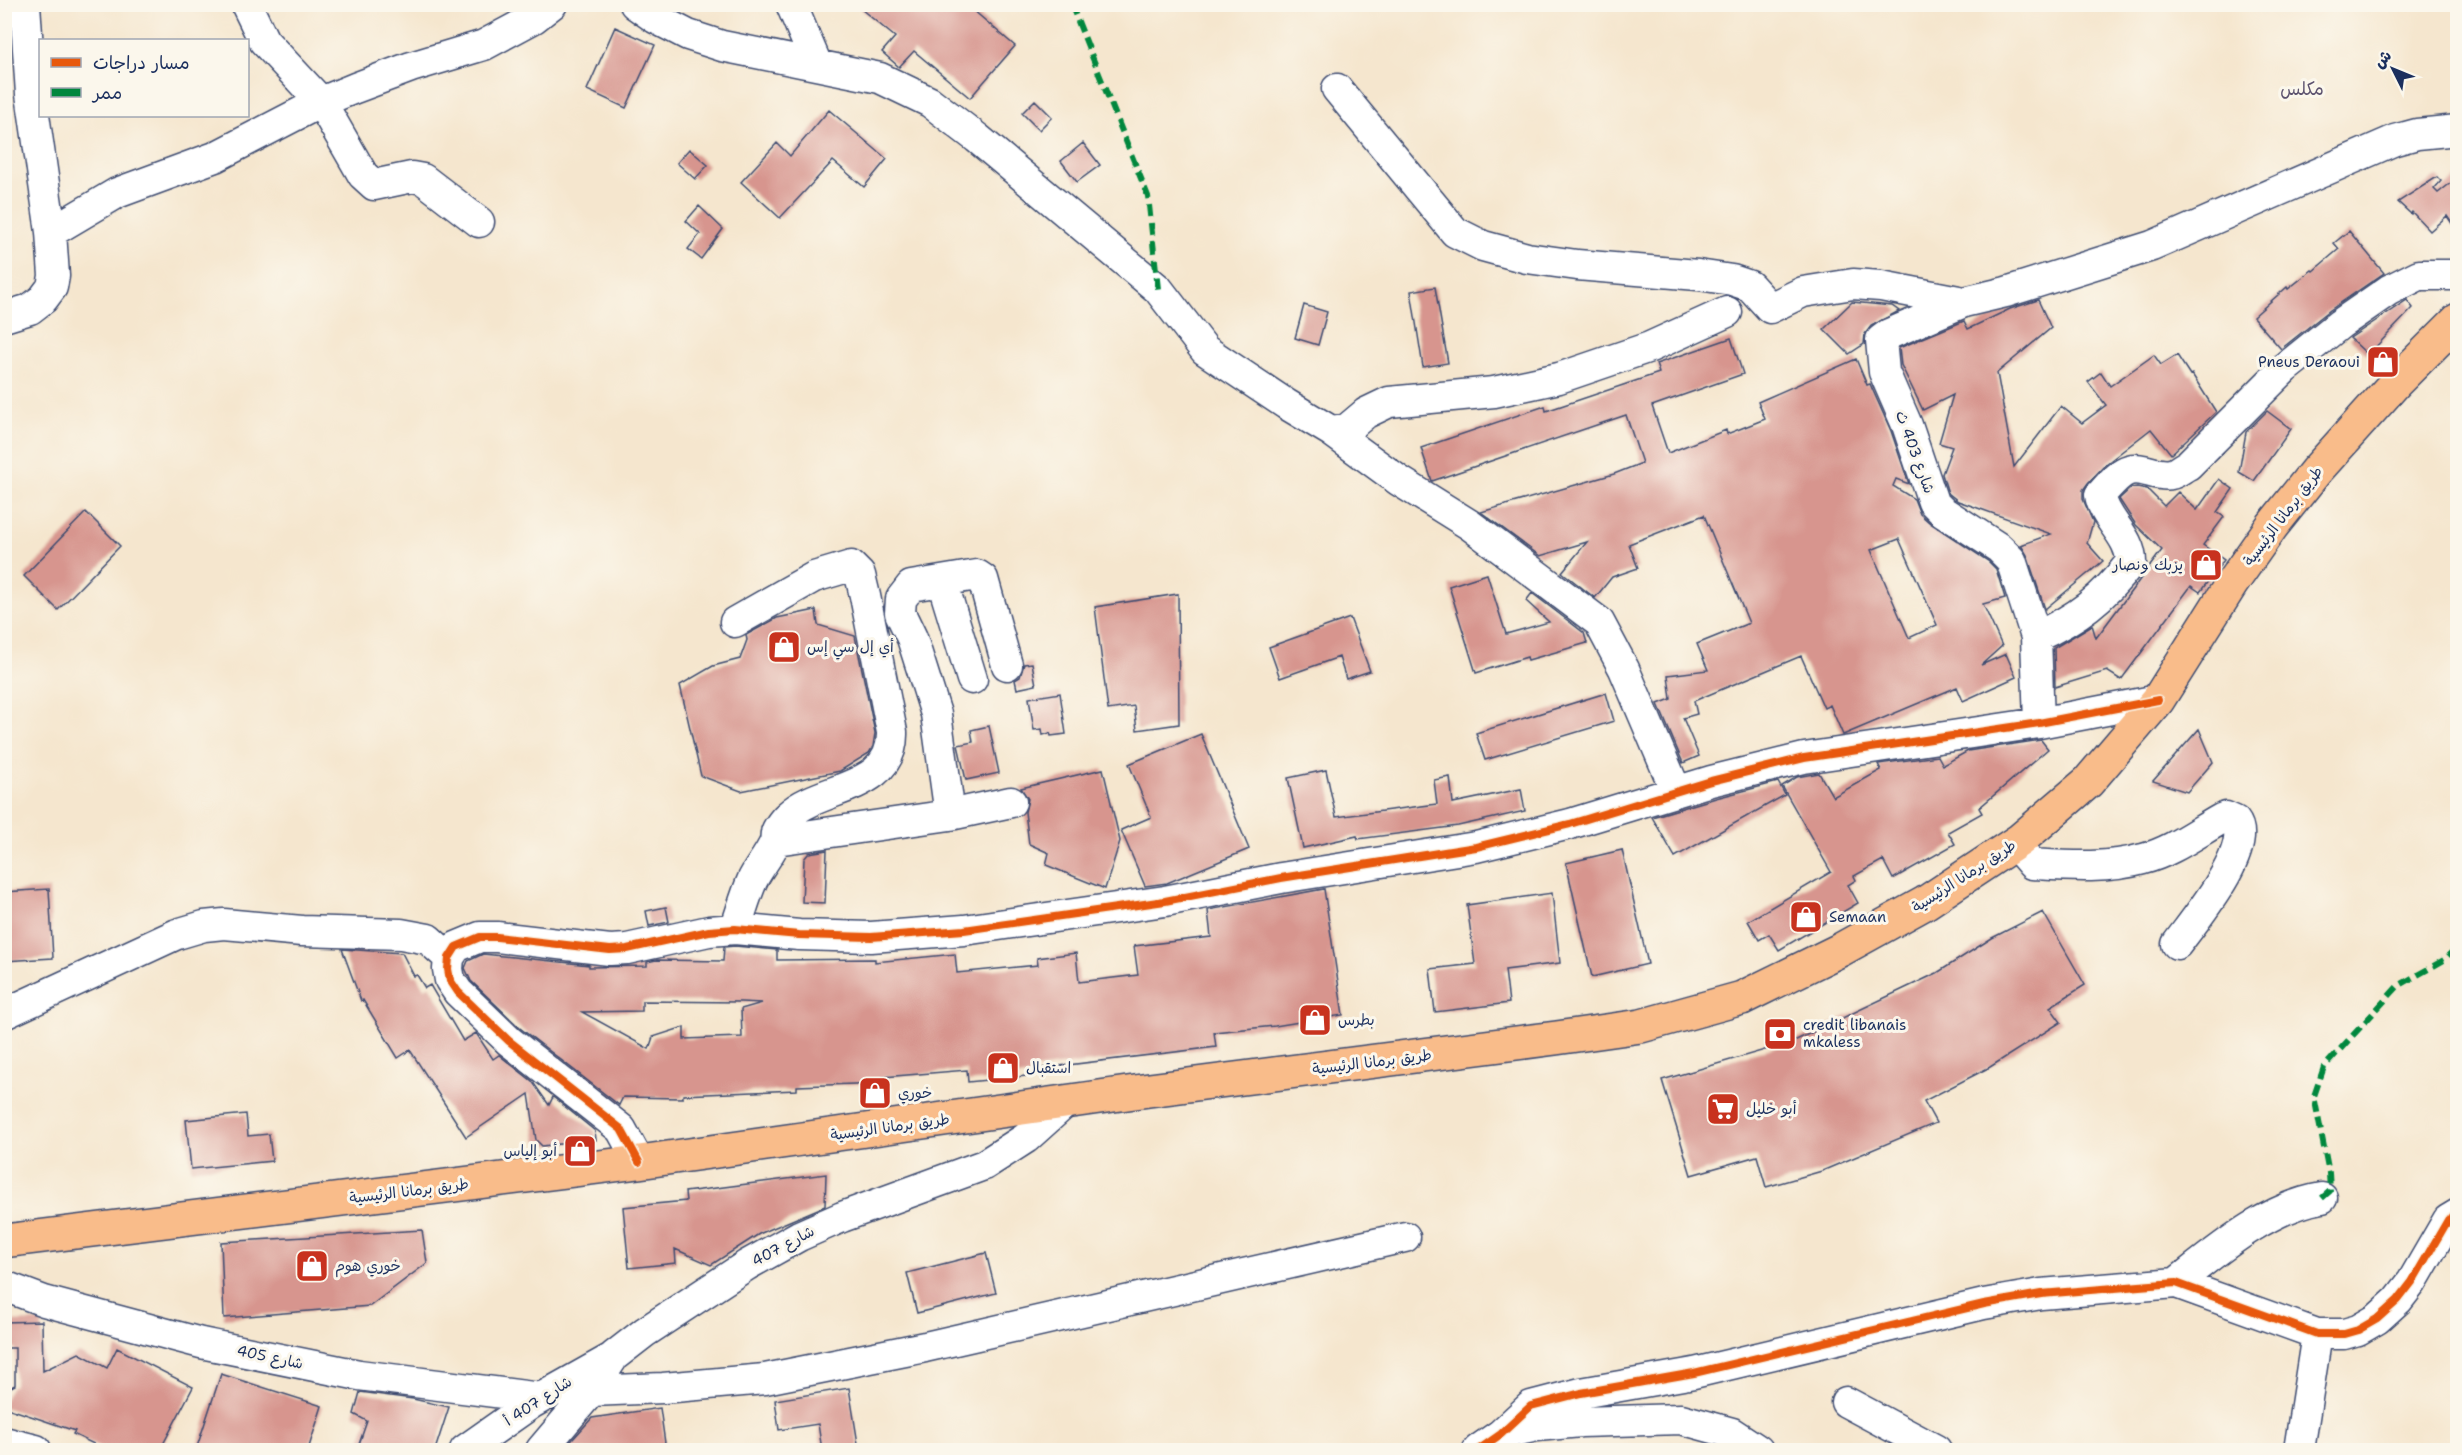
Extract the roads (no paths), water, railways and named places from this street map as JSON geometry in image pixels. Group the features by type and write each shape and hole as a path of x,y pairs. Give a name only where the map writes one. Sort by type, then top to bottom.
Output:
{"main road":[{"name":"طريق برمانا الرئيسية","path":"4,1241 639,1162 1066,1102 1641,1026 1742,998 1840,950 1925,903 2015,844 2088,782 2158,700 2272,526 2316,471 2397,381 2457,320"}],"street":[{"path":"4,317 30,309 43,299 52,287 54,276 51,232 31,94 25,4"},
{"path":"246,4 264,41 321,102 363,175 374,185 412,177 423,180 478,222"},
{"path":"51,232 117,193 215,157 321,102 411,67 484,45 534,18 552,4"},
{"path":"635,4 655,18 688,35 722,46 880,78 930,102 977,138 1158,289 1205,350 1286,405 1332,431 1398,480 1470,525 1599,622 1624,669 1676,791"},
{"path":"791,4 817,65"},
{"path":"1337,89 1417,189 1455,232 1483,246 1527,258 1623,271 1698,275 1732,280 1750,286 1770,308 1803,292 1853,284 1881,286 1964,302 2079,270 2152,246 2395,140 2417,134 2457,130"},
{"path":"2036,637 2068,622 2095,603 2132,562 2131,551 2102,505 2100,495 2109,484 2127,470 2140,469 2150,473 2172,474 2188,465 2291,363 2389,290 2419,275 2457,275"},
{"name":"شارع 403 ث","path":"1964,302 1902,326 1881,340 1884,372 1907,425 1933,502 1942,511 1999,548 2011,560 2036,637 2039,723"},
{"path":"1332,431 1347,429 1366,414 1389,402 1494,392 1558,378 1650,347 1727,312"},
{"path":"735,622 813,591 851,566 860,574 892,732 892,749 884,763 868,776 835,793 808,802 789,815 776,832 776,840 752,881 735,929"},
{"path":"950,815 936,714 912,638 900,613 901,599 911,586 977,575 983,579 1007,665"},
{"path":"942,580 972,679"},
{"path":"639,1162 621,1129 509,1041 458,992 450,980 449,958 456,947 480,937 610,950 627,949 709,931 735,929 799,935 871,937 964,930 1165,901 1281,878 1476,847 1570,824 1676,791 1804,758 2039,723 2158,700"},
{"path":"776,840 950,815 1011,802"},
{"path":"2015,844 2032,864 2089,867 2142,859 2168,849 2221,819 2226,817 2235,821 2240,829 2234,858 2218,888 2177,945"},
{"path":"4,1014 177,934 204,926 224,924 302,931 401,934 428,939 449,958"},
{"name":"شارع 407","path":"541,1450 591,1391 614,1356 645,1332 771,1251 842,1217 984,1165 1026,1138 1066,1102"},
{"path":"2176,1283 2262,1220 2302,1201 2322,1198"},
{"path":"1490,1442 1531,1406 1581,1393 1694,1373 1984,1304 2041,1294 2176,1283 2317,1334 2344,1334 2358,1330 2377,1318 2405,1291 2448,1220 2457,1214"},
{"path":"591,1391 663,1389 765,1379 926,1347 1405,1237"},
{"name":"شارع 405","path":"4,1286 44,1301 201,1343 359,1375 541,1398"},
{"path":"2299,1450 2317,1334"},
{"name":"شارع 407 أ","path":"465,1450 541,1398 614,1356"},
{"path":"1846,1402 1936,1450"},
{"path":"1490,1442 1537,1426 1581,1422 1682,1419 1732,1433 1758,1450"},
{"path":"4,1442 36,1450"}],"place":[{"name":"Pneus Deraoui","path":"2383,362"},
{"name":"يزبك ونصار","path":"2206,565"},
{"name":"أي إل سي إس","path":"784,647"},
{"name":"Semaan","path":"1806,917"},
{"name":"بطرس","path":"1315,1020"},
{"name":"credit libanais mkaless","path":"1780,1034"},
{"name":"استقبال","path":"1003,1068"},
{"name":"خوري","path":"875,1093"},
{"name":"أبو خليل","path":"1723,1109"},
{"name":"أبو إلياس","path":"580,1151"},
{"name":"خوري هوم","path":"312,1266"}],"district":[{"name":"مكلس","path":"2302,89"}]}
